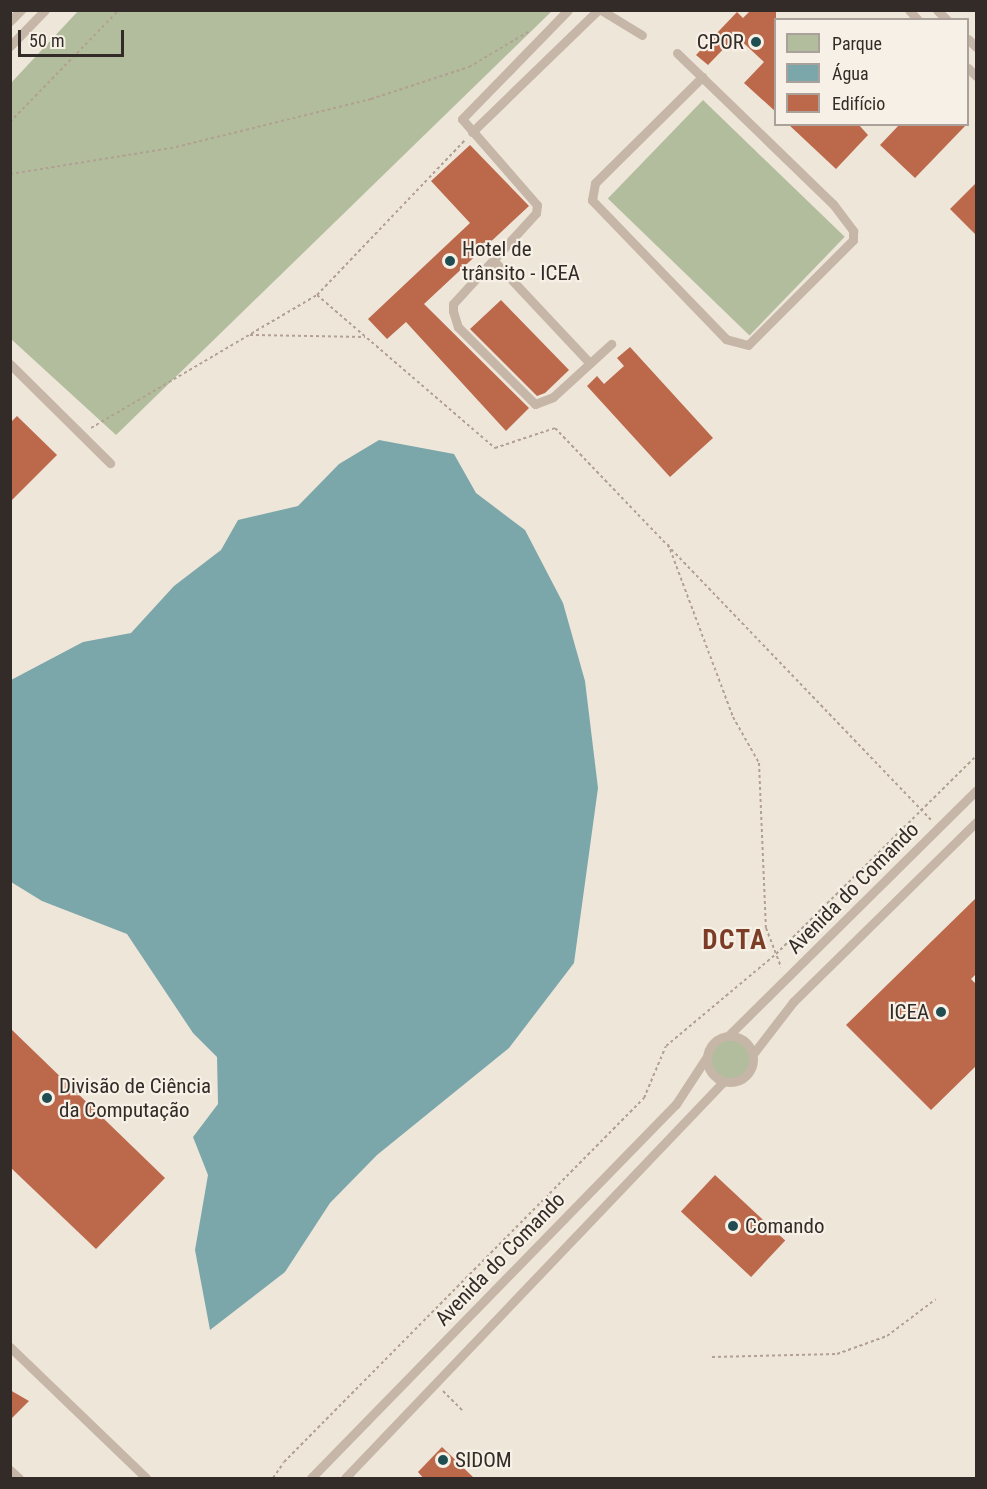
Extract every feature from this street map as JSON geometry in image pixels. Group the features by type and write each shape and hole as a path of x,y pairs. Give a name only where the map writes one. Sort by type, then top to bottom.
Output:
{"lane":[{"path":"10,21 21,10"},
{"path":"10,46 45,10"},
{"path":"568,10 556,25 464,116 462,123 537,205 536,213 453,311 458,327 521,396 543,403 611,344"},
{"path":"472,132 600,10 642,35"},
{"path":"677,53 702,77 853,231 853,240 748,345 726,339 592,200 595,183 702,77"},
{"path":"494,261 589,362"},
{"path":"10,364 110,463"},
{"name":"Avenida do Comando","path":"728,1036 976,791"},
{"name":"Avenida do Comando","path":"753,1054 793,1002 976,822"},
{"path":"728,1036 741,1038 753,1054 748,1073 724,1082 711,1073 706,1058 710,1046 728,1036"},
{"name":"Avenida do Comando","path":"311,1479 676,1104 706,1058"},
{"name":"Avenida do Comando","path":"345,1479 724,1082"},
{"path":"10,1347 146,1479"},
{"path":"10,1470 19,1479"}],"path":[{"path":"10,122 119,10"},
{"path":"10,174 176,147 370,99 469,67 529,32 556,25"},
{"path":"80,434 317,295 472,132"},
{"path":"317,295 495,448 555,428 667,542 939,828"},
{"path":"250,335 365,337"},
{"path":"667,542 732,717 759,763 766,928 786,980"},
{"path":"273,1479 284,1462 644,1098 666,1046 776,954 976,756"},
{"path":"712,1357 837,1354 887,1336 936,1299"},
{"path":"435,1383 462,1410"}],"green space":[{"path":"79,10 552,11 116,435 11,339 11,83"},
{"path":"703,100 845,237 750,335 608,199"},
{"path":"730,1039 738,1040 744,1045 749,1051 749,1067 744,1073 738,1078 730,1079 722,1078 716,1073 711,1067 710,1059 711,1051 716,1045 722,1040"}],"water":[{"path":"379,440 454,454 476,493 525,530 563,603 585,681 598,788 574,963 509,1048 377,1155 330,1203 285,1272 210,1330 195,1250 208,1175 193,1137 218,1104 217,1057 193,1033 127,934 42,901 11,882 11,680 83,642 131,633 174,586 221,550 238,520 298,506 339,464"}],"building":[{"path":"751,10 776,10 776,18 774,18 774,110 744,83 764,62 736,36 708,65 696,55 737,12 743,18"},
{"path":"790,126 860,126 868,135 836,169"},
{"path":"898,126 965,126 915,178 880,145"},
{"path":"470,145 529,206 424,304 529,408 506,431 406,322 387,339 368,319 470,223 431,181"},
{"path":"976,183 976,235 950,209"},
{"name":"Hotel de trânsito - ICEA","path":"501,300 569,370 545,393 537,396 470,329"},
{"path":"630,347 713,438 670,477 587,386 597,376 604,384 624,366 617,358"},
{"path":"17,416 57,455 10,502 10,423"},
{"name":"ICEA","path":"976,898 976,974 971,979 976,984 976,1066 931,1110 846,1025"},
{"name":"Divisão de Ciência da Computação","path":"10,1028 165,1178 96,1249 10,1167"},
{"name":"Comando","path":"715,1175 785,1240 751,1277 681,1212"},
{"path":"10,1390 29,1401 10,1420"},
{"name":"SIDOM","path":"442,1447 475,1479 424,1479 418,1472"}],"place":[{"name":"CPOR","path":"756,42"},
{"name":"Hotel de trânsito - ICEA","path":"450,261"},
{"name":"ICEA","path":"941,1012"},
{"name":"Divisão de Ciência da Computação","path":"47,1098"},
{"name":"Comando","path":"733,1226"},
{"name":"SIDOM","path":"443,1460"}],"district":[{"name":"DCTA","path":"735,941"}]}
